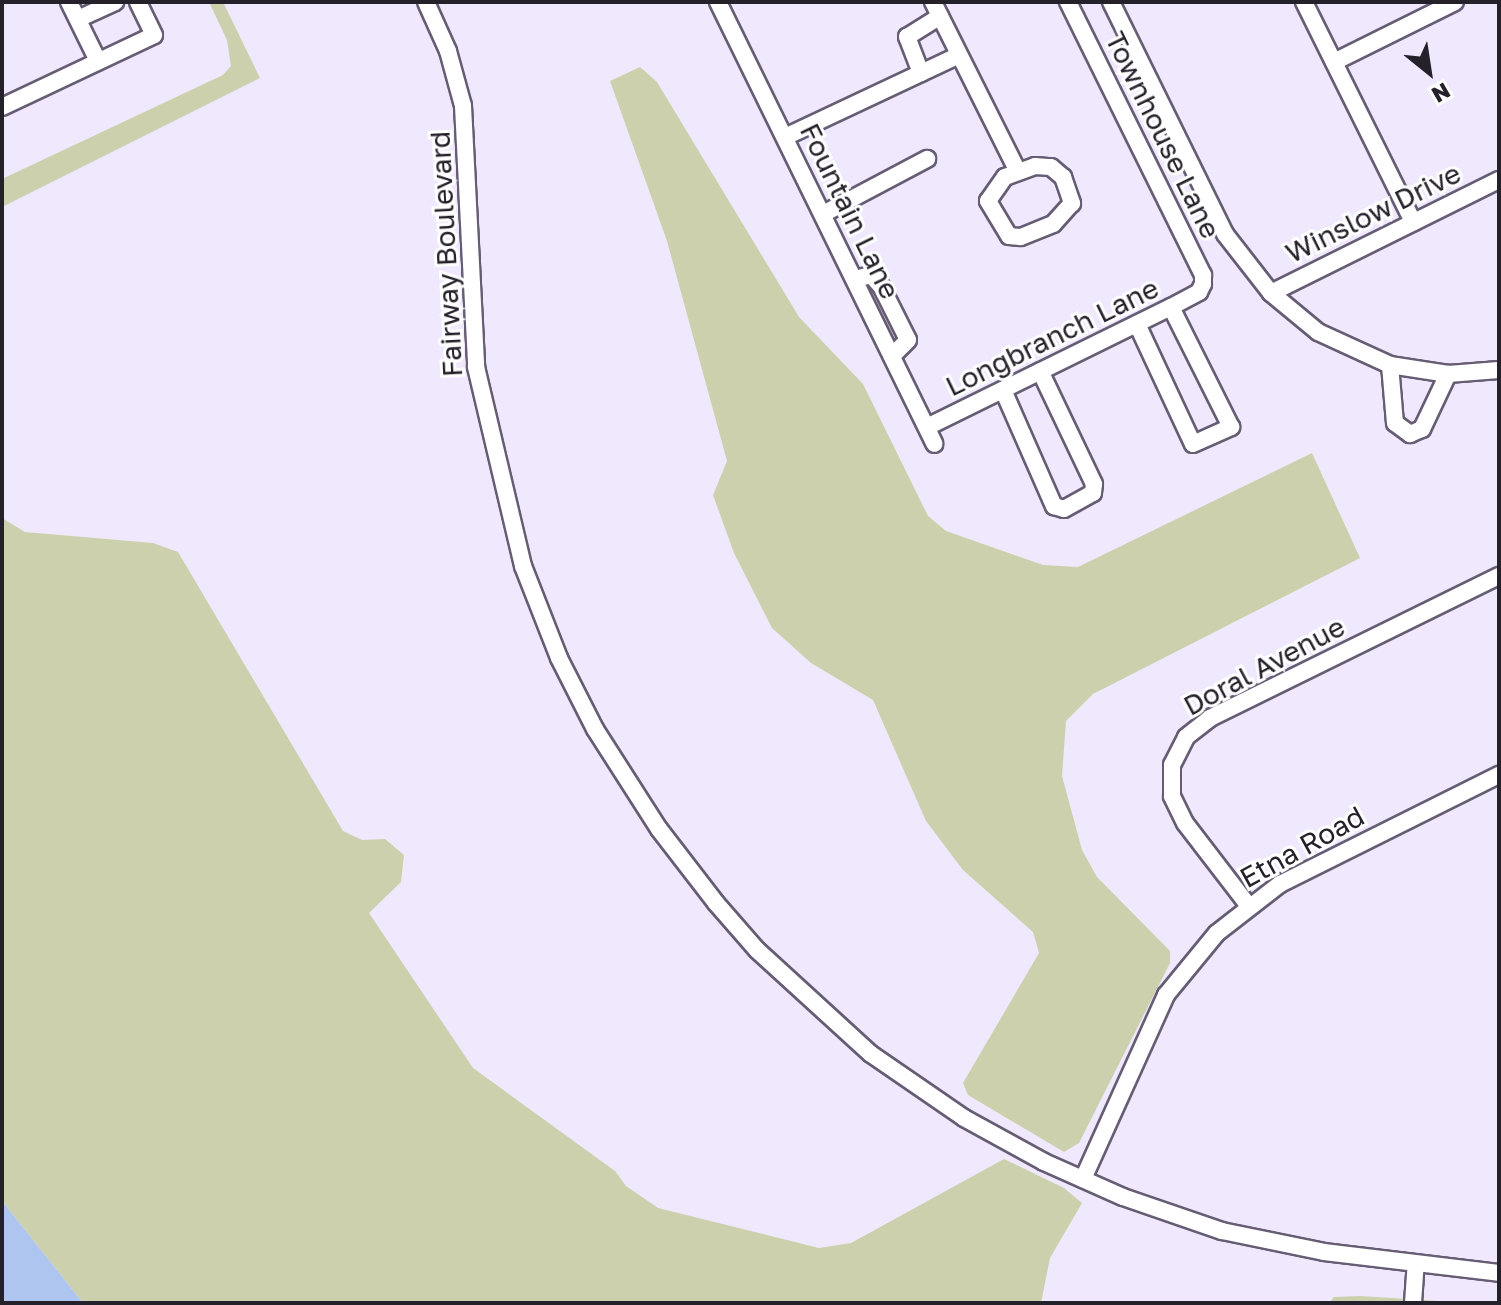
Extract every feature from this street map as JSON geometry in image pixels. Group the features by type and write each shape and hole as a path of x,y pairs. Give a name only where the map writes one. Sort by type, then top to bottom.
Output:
{"street":[{"path":"69,2 98,61"},
{"path":"78,19 115,2"},
{"path":"2,107 154,35 138,2"},
{"name":"Fairway Boulevard","path":"426,2 448,51 463,106 473,333 493,452 542,618 595,729 699,883 819,1010 871,1054 964,1118 1083,1179 1222,1231 1312,1250 1499,1273"},
{"name":"Fountain Lane","path":"718,2 935,444"},
{"name":"Townhouse Lane","path":"1068,2 1203,275 1199,292"},
{"path":"1111,2 1225,234 1271,293 1318,332 1390,365 1448,374 1499,370"},
{"path":"1304,2 1413,222"},
{"path":"1334,62 1455,2"},
{"path":"921,73 907,37 936,9 1017,170"},
{"path":"785,137 959,55"},
{"path":"823,214 927,159"},
{"path":"1051,167 1063,177 1072,203 1066,216 1020,237 1009,236 999,226 988,201 994,188 1017,170 1051,167"},
{"name":"Winslow Drive","path":"1271,293 1499,180"},
{"name":"Longbranch Lane","path":"927,427 1199,292"},
{"path":"1137,324 1193,444 1231,427 1171,307"},
{"path":"1390,365 1395,423 1410,434 1422,429 1448,374"},
{"path":"1003,390 1054,506 1064,509 1093,493 1094,484 1040,371"},
{"name":"Doral Avenue","path":"1248,905 1185,823 1172,796 1172,765 1186,737 1210,718 1499,576"},
{"name":"Etna Road","path":"1083,1179 1166,995 1248,905 1332,856 1499,775"},
{"path":"1413,1303 1416,1264"}],"green space":[{"path":"209,2 223,2 260,78 2,207 2,179 223,75 231,66 227,40"},
{"path":"640,67 657,82 799,317 863,384 928,516 946,531 1043,565 1078,567 1312,453 1360,558 1093,694 1066,721 1062,776 1082,850 1097,877 1170,951 1170,963 1079,1143 1064,1152 968,1095 963,1083 1039,953 1033,932 963,870 926,821 873,700 811,663 772,628 734,553 713,495 727,461 667,241 610,81"},
{"path":"2,518 25,532 153,543 178,552 343,831 362,840 385,839 404,855 401,882 369,913 473,1068 615,1171 626,1186 658,1208 819,1248 851,1243 1004,1159 1064,1188 1082,1203 1050,1258 1041,1303 83,1303 2,1201"},
{"path":"1334,1297 1470,1303 1329,1303"}],"water":[{"path":"2,1201 83,1303 2,1303"}]}
